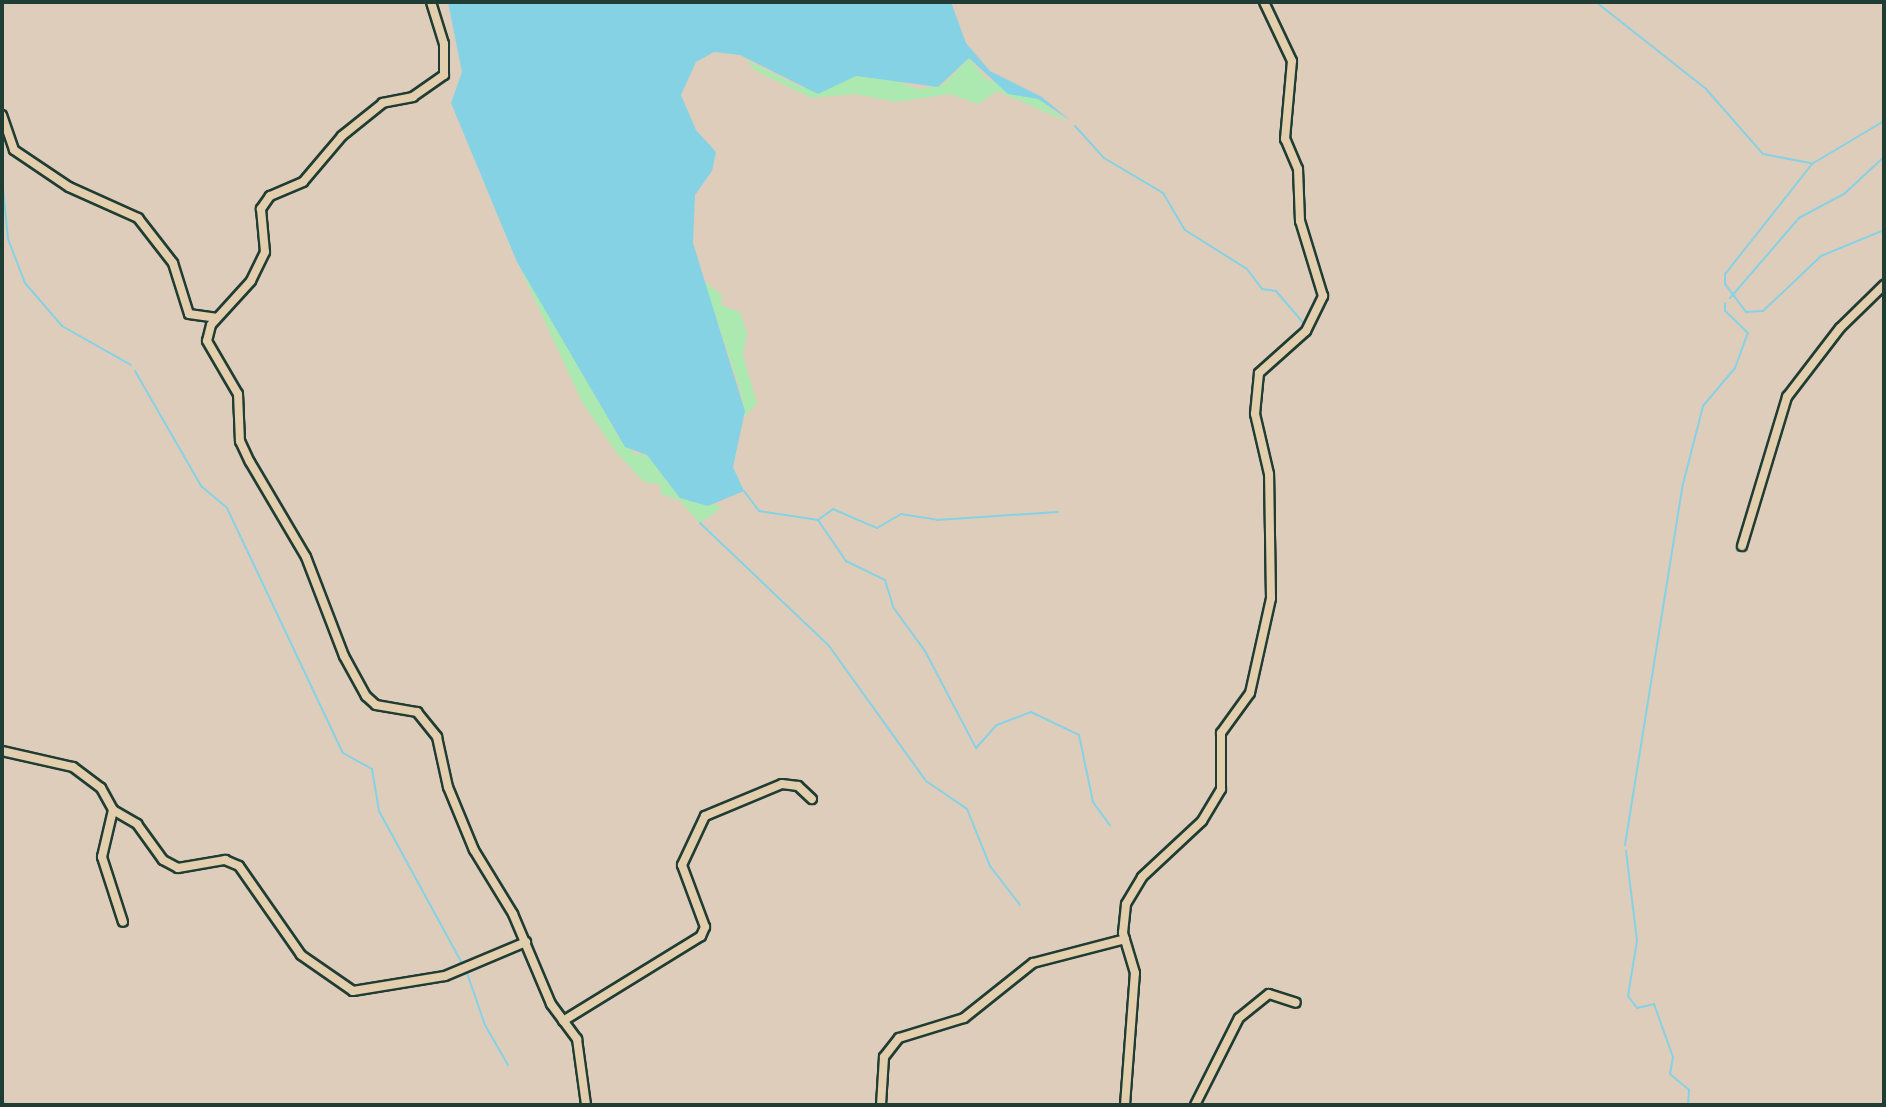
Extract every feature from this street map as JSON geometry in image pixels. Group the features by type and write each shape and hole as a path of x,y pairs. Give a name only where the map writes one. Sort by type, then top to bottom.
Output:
{"street":[{"path":"431,2 447,66 439,81 413,97 383,103 342,136 303,182 270,196 261,209 265,252 251,281 216,318 207,341 238,394 240,441 306,557 344,656 371,701 417,712 433,730 474,850 526,942 563,1021 580,1048 586,1105"},
{"path":"1125,1105 1135,973 1125,939 1123,918 1135,885 1202,821 1218,796 1221,733 1250,693 1271,587 1269,474 1255,414 1259,373 1310,326 1323,296 1300,221 1298,169 1285,139 1292,61 1280,26 1264,2"},
{"path":"2,115 14,150 69,187 138,218 173,263 189,314 216,318"},
{"path":"1742,546 1787,397 1840,328 1884,285"},
{"path":"2,751 73,767 96,781 113,810 137,824 163,860 178,868 225,860 239,866 301,955 353,991 445,976 526,942"},
{"path":"563,1021 701,936 705,927 682,865 705,816 782,784 798,786 812,799"},
{"path":"113,810 101,849 123,922"},
{"path":"881,1105 884,1057 899,1038 964,1018 1033,963 1125,939"},
{"path":"1195,1105 1239,1018 1269,994 1296,1003"}],"green space":[{"path":"969,58 986,79 1038,99 1068,122 997,91 978,104 950,94 895,102 855,94 811,98 756,71 746,60 801,87 828,88 856,76 892,79 918,89 943,85"},
{"path":"506,237 618,436 635,454 647,455 680,498 721,506 716,512 700,523 679,500 662,495 659,484 644,482 616,452 582,402"},
{"path":"704,281 722,295 721,305 740,312 747,333 743,355 757,403 739,423 745,411 739,386"}],"water":[{"path":"448,2 951,2 966,43 990,71 1042,97 1071,121 1038,99 1008,94 969,58 938,87 856,76 818,94 740,55 714,52 696,62 681,95 696,130 716,152 712,171 695,195 693,243 745,411 733,467 744,491 708,506 680,498 647,455 625,447 517,262 451,103 462,72"}],"waterway":[{"path":"1596,2 1706,89 1763,154 1810,163"},
{"path":"1884,121 1812,164 1725,274 1725,284 1746,312 1763,311 1821,256 1884,230"},
{"path":"1075,126 1104,158 1163,193 1185,230 1247,269 1262,289 1276,291 1305,325"},
{"path":"1730,298 1799,218 1844,194 1884,157"},
{"path":"2,178 8,239 25,283 62,326 131,365"},
{"path":"1625,845 1683,484 1703,406 1735,368 1748,333 1725,311 1725,303"},
{"path":"135,371 201,486 227,508 343,753 372,769 379,811 463,965"},
{"path":"744,491 759,511 818,520 846,561 885,580 893,607 925,651 976,748 997,725 1031,712 1079,735 1093,802 1110,825"},
{"path":"818,520 833,509 877,528 901,514 937,520 1058,512"},
{"path":"700,523 829,646 926,781 967,809 990,866 1020,905"},
{"path":"1626,851 1637,941 1628,996 1637,1008 1654,1004 1673,1057 1670,1074 1689,1090 1688,1105"},
{"path":"467,973 485,1025 508,1065"},
{"path":"2,1100 7,1105"}]}
